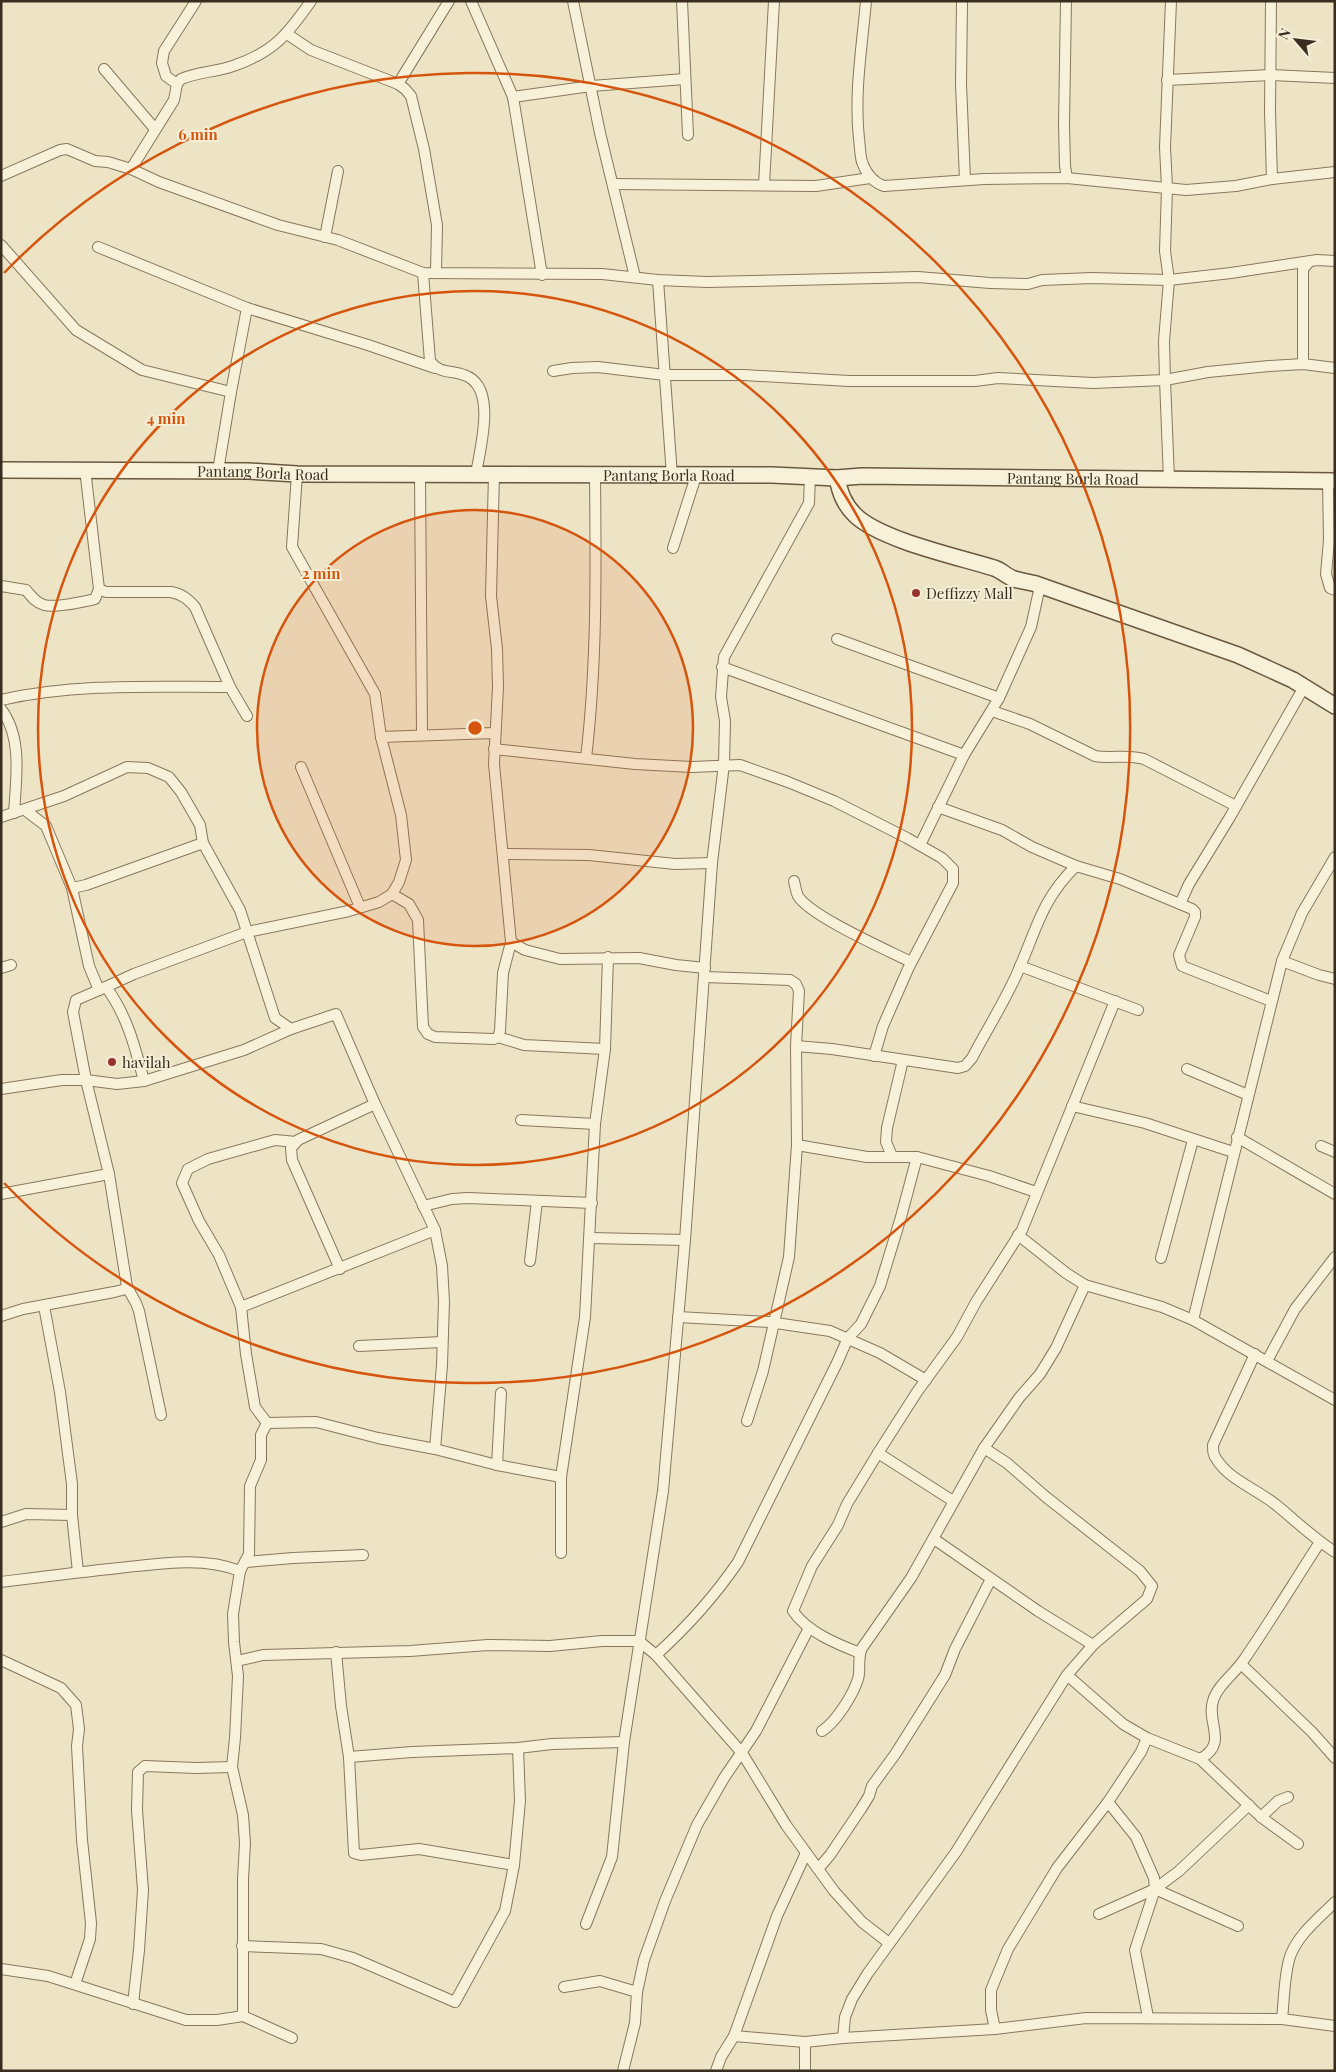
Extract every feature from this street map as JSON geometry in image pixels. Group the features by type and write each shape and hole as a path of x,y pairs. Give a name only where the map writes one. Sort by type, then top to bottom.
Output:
{"street":[{"path":"177,84 166,76 162,58 169,42 196,1"},
{"path":"131,169 174,100 177,84 188,76 233,66 273,46 287,34 311,1"},
{"path":"398,84 449,1"},
{"path":"471,1 513,98 542,275"},
{"path":"573,1 635,277"},
{"path":"682,1 688,135"},
{"path":"764,185 774,1"},
{"path":"866,1 858,80 858,131 861,159 870,178 884,186 965,180 1067,178 1186,190 1226,187 1272,179 1335,172"},
{"path":"962,1 961,93 965,180"},
{"path":"1066,1 1064,124 1067,178"},
{"path":"1169,479 1164,380 1164,341 1169,280 1165,251 1167,188 1165,147 1172,1"},
{"path":"1271,1 1270,111 1272,179"},
{"path":"287,34 311,50 398,84 411,96 424,149 437,225 436,272"},
{"path":"104,69 155,129"},
{"path":"1167,80 1271,75 1335,78"},
{"path":"513,98 591,86 685,80"},
{"path":"1,176 60,150 67,149 95,161 108,162 131,169 159,182 278,225 325,237 423,273 602,274 658,280 725,282 918,277 1010,284 1092,278 1169,280 1326,260 1335,261"},
{"path":"325,237 338,171"},
{"path":"613,184 822,186 870,178"},
{"path":"1,245 76,330 142,370 231,392"},
{"path":"98,247 247,308 368,345 435,368 466,375 480,388 485,408 476,474"},
{"path":"1303,364 1303,269 1309,262"},
{"path":"423,273 430,361 435,368"},
{"path":"658,280 672,476"},
{"path":"218,471 247,308"},
{"path":"553,372 572,368 598,367 665,375 744,375 888,382 975,381 998,378 1093,383 1164,380 1208,372 1303,364 1335,368"},
{"path":"1,586 26,590 34,600 45,605 78,603 95,599 99,589 85,469"},
{"name":"Pantang Borla Road","path":"1,470 85,469 297,474 420,473 1331,481"},
{"path":"420,473 422,734"},
{"path":"161,1415 139,1311 127,1288 109,1174 86,1080 73,1012 76,1000 134,974 247,932 360,908 379,902 392,894 399,882 406,860 401,815 381,737 375,694 292,546 297,474"},
{"path":"494,474 491,596 497,649 498,687 494,749 496,803 511,942 503,973 500,1032 498,1037"},
{"path":"586,758 593,679 596,573 595,476"},
{"path":"673,548 696,476"},
{"path":"586,1924 612,1857 624,1742 664,1490 686,1240 712,862 724,764 725,721 721,697 722,667 724,657 809,503 810,476"},
{"path":"837,478 839,490 845,502 855,515 865,523 924,548 997,568 1012,578 1238,655 1268,668 1334,705"},
{"path":"1331,481 1326,574 1330,588 1335,590"},
{"path":"920,845 964,755 999,698 1031,627 1040,586"},
{"path":"99,589 106,592 171,592 181,594 189,600 196,607 230,687 247,716"},
{"path":"837,639 999,698"},
{"path":"722,667 964,755"},
{"path":"1,700 24,695 96,688 230,687"},
{"path":"1180,904 1189,884 1304,687"},
{"path":"1,709 7,716 15,740 14,813"},
{"path":"992,711 1030,724 1095,756 1104,758 1133,756 1144,759 1236,806"},
{"path":"381,737 422,734 494,733"},
{"path":"494,749 692,767 724,764 740,765 834,801 942,858 953,868 953,883 911,962 883,1026 874,1056"},
{"path":"1,817 64,796 127,767 148,768 169,777 181,792 200,825 203,843 240,910 275,1018 291,1030"},
{"path":"301,767 360,908"},
{"path":"938,807 1002,830 1032,847 1076,866 1120,879 1195,912 1179,955 1182,966 1271,1001"},
{"path":"24,810 43,821 46,826 72,888 89,966 102,989 117,1002 132,1034 144,1081"},
{"path":"72,888 86,885 203,843"},
{"path":"502,854 589,855 675,864 712,862"},
{"path":"1193,1320 1233,1152 1282,961 1302,913 1335,857"},
{"path":"796,1046 832,1049 958,1068 965,1066 972,1058 1020,966 1034,928 1051,894 1061,880 1076,866"},
{"path":"794,881 798,896 834,923 911,962"},
{"path":"392,894 409,904 418,920 423,1027 428,1034 484,1039 498,1037 524,1045 605,1050"},
{"path":"511,942 525,950 560,958 638,958 704,972 790,980 796,984 799,991 796,1046 797,1145 789,1258 761,1379 747,1421"},
{"path":"561,1553 561,1477 585,1317 595,1124 605,1050 608,957"},
{"path":"1282,961 1319,976 1335,978"},
{"path":"1020,966 1138,1010"},
{"path":"860,1653 809,1628 799,1619 794,1611 797,1599 812,1566 838,1525 847,1504 878,1453 957,1337 976,1302 1018,1236 1115,1002"},
{"path":"1,1089 62,1080 86,1080 117,1084 144,1081 244,1050 336,1014 375,1104 435,1230 442,1266 444,1301 435,1449"},
{"path":"892,1156 886,1142 887,1128 903,1060"},
{"path":"1187,1069 1248,1095"},
{"path":"340,1270 292,1160 291,1148 296,1142 375,1104"},
{"path":"1072,1106 1145,1123 1233,1152"},
{"path":"521,1120 595,1124"},
{"path":"1237,1137 1335,1194"},
{"path":"267,1423 255,1407 241,1308 220,1255 199,1221 182,1183 188,1168 208,1159 275,1140 296,1142"},
{"path":"1161,1258 1193,1140"},
{"path":"797,1145 867,1157 916,1157 989,1176 1036,1192"},
{"path":"1321,1146 1335,1152"},
{"path":"656,1655 701,1610 722,1586 738,1562 837,1364 848,1338 861,1324 880,1286 901,1217 916,1157"},
{"path":"1,1194 109,1174"},
{"path":"423,1206 459,1198 592,1203"},
{"path":"530,1261 537,1201"},
{"path":"241,1308 340,1270 435,1230"},
{"path":"1018,1236 1066,1273 1085,1285 1162,1307 1193,1320 1335,1400"},
{"path":"590,1238 686,1240"},
{"path":"1266,1361 1295,1309 1335,1257"},
{"path":"822,1731 829,1727 844,1706 858,1678 860,1653 911,1578 984,1448 1056,1348 1085,1285"},
{"path":"1,1316 23,1309 126,1290 127,1288"},
{"path":"44,1306 60,1392 72,1484 72,1515 78,1572"},
{"path":"678,1317 774,1323 830,1330 880,1353 926,1380"},
{"path":"359,1346 442,1342"},
{"path":"1255,1354 1214,1445 1213,1453 1217,1460 1233,1476 1274,1502 1320,1542 1335,1552"},
{"path":"497,1465 501,1393"},
{"path":"267,1423 316,1422 497,1465 561,1477"},
{"path":"243,2016 242,1946 245,1843 243,1815 232,1767 235,1738 237,1661 233,1614 240,1571 246,1562 250,1543 250,1486 261,1460 261,1435 267,1423"},
{"path":"843,2038 845,2017 852,1999 889,1943 956,1852 1067,1675 1093,1645 1147,1599 1152,1586 1140,1571 1046,1497 1007,1463 984,1448"},
{"path":"878,1453 953,1501"},
{"path":"1,1522 34,1513 72,1515"},
{"path":"934,1539 991,1579 1093,1645"},
{"path":"1200,1759 1207,1754 1216,1741 1212,1708 1213,1699 1241,1664 1320,1542"},
{"path":"246,1562 293,1558 363,1556"},
{"path":"1,1582 170,1563 212,1563 240,1571"},
{"path":"818,1868 830,1855 861,1810 872,1786 896,1753 945,1675 955,1649 991,1579"},
{"path":"623,2071 635,2023 637,1992 644,1960 655,1926 697,1825 724,1778 756,1731 809,1628"},
{"path":"237,1661 263,1655 410,1650 488,1645 550,1646 602,1641 639,1642 656,1655 742,1753 806,1854 834,1891 862,1922 889,1943"},
{"path":"336,1652 341,1706 349,1757 353,1845 356,1855 419,1849 514,1865"},
{"path":"1,1660 61,1688 76,1705 79,1729 77,1746 82,1831 91,1923 90,1939 75,1984"},
{"path":"1241,1664 1312,1732 1335,1758"},
{"path":"1067,1675 1123,1724 1146,1738 1200,1759 1261,1817 1298,1844"},
{"path":"995,2028 991,2010 991,1990 1008,1949 1057,1868 1108,1802 1141,1752 1146,1738"},
{"path":"349,1757 412,1752 518,1748 552,1744 624,1742"},
{"path":"242,1946 322,1949 345,1956 455,2002 505,1911 514,1865 520,1801 518,1748"},
{"path":"133,2004 143,1890 137,1810 138,1772 145,1766 232,1767"},
{"path":"1261,1817 1278,1801 1288,1797"},
{"path":"1108,1802 1136,1837 1154,1878 1155,1890 1135,1950 1148,2017"},
{"path":"1099,1914 1155,1890 1179,1871 1249,1805"},
{"path":"716,2071 721,2057 734,2036 777,1916 806,1854"},
{"path":"1155,1890 1238,1926"},
{"path":"1282,2020 1289,1961 1294,1947 1304,1933 1335,1902"},
{"path":"1,1969 48,1976 186,2020 217,2020 243,2016 292,2038"},
{"path":"564,1987 600,1981 637,1992"},
{"path":"734,2036 805,2042 995,2028 1086,2018 1148,2017 1282,2020 1335,2026"},
{"path":"805,2042 805,2071"}],"place":[{"name":"Deffizzy Mall","path":"916,593"},
{"name":"havilah","path":"112,1062"}]}
